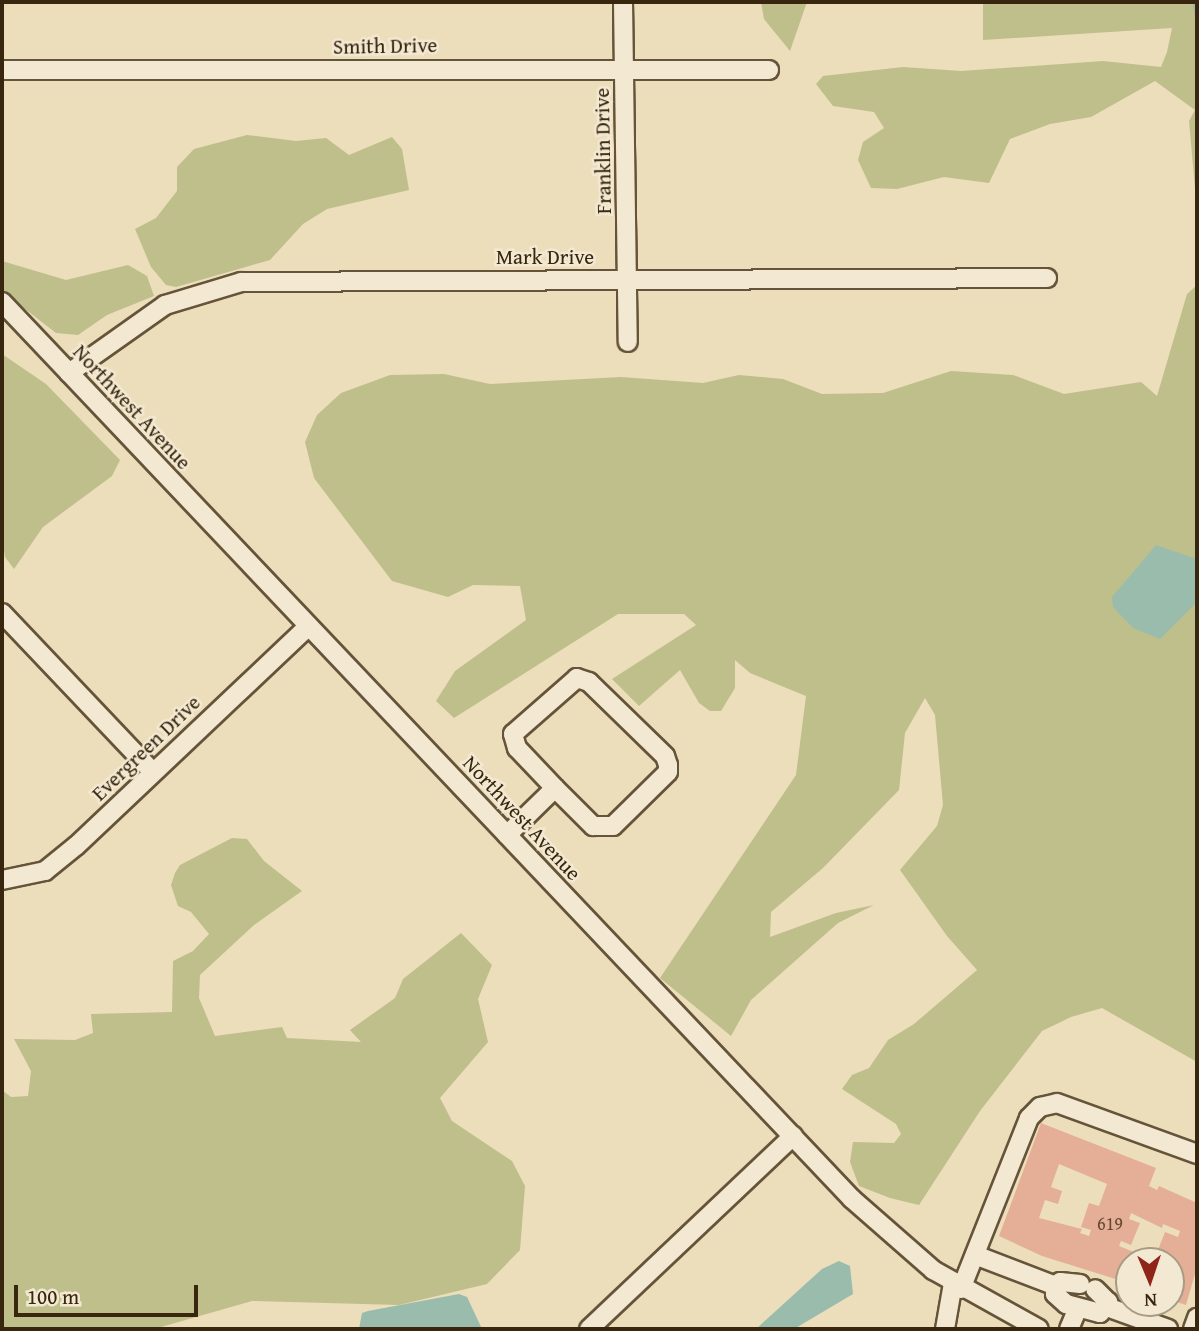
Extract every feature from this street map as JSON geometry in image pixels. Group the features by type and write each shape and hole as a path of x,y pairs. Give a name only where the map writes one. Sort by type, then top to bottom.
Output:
{"street":[{"name":"Franklin Drive","path":"623,2 628,342"},
{"name":"Smith Drive","path":"2,71 769,70"},
{"name":"Mark Drive","path":"69,373 165,305 241,282 1047,278"},
{"name":"Northwest Avenue","path":"2,302 880,1227 957,1286 1039,1329"},
{"path":"2,613 153,772"},
{"name":"Evergreen Drive","path":"2,880 45,871 309,626"},
{"path":"577,678 589,682 665,757 668,765 668,772 613,826 604,828 593,826 555,788 517,748 513,734 577,678"},
{"path":"507,835 555,788"},
{"path":"945,1329 957,1286 975,1255 1029,1118 1040,1107 1057,1102 1197,1154"},
{"path":"589,1329 793,1136"},
{"path":"975,1255 1056,1286"},
{"path":"1056,1286 1066,1280 1087,1286 1106,1297 1107,1307"},
{"path":"1056,1286 1059,1300 1078,1308 1100,1313 1107,1307"},
{"path":"1107,1307 1168,1329"},
{"path":"1069,1329 1078,1308"},
{"path":"1193,1329 1197,1318"}],"green space":[{"path":"761,2 807,2 790,51 764,19"},
{"path":"983,2 1197,2 1197,211 1189,121 1195,110 1155,81 1091,117 1050,124 1010,139 989,183 944,177 897,189 871,188 858,160 863,142 884,128 874,112 833,106 816,84 823,76 903,67 961,71 1103,61 1161,67 1172,28 983,40"},
{"path":"247,135 296,141 326,138 349,155 392,137 402,149 409,190 327,209 303,224 270,260 176,287 166,285 151,267 135,229 156,218 177,191 177,167 194,149"},
{"path":"2,261 66,280 128,265 147,276 154,296 107,315 78,335 56,333 2,291"},
{"path":"1197,285 1197,1062 1102,1008 1071,1017 1042,1031 980,1111 919,1205 890,1198 859,1186 850,1162 853,1142 894,1143 901,1134 896,1124 842,1089 852,1075 869,1068 888,1040 914,1024 977,970 947,936 900,870 937,826 943,805 935,715 925,698 905,733 899,790 823,868 771,912 770,937 836,913 874,905 838,923 751,1000 731,1036 660,978 796,775 806,696 750,673 735,660 735,688 721,711 710,711 699,703 680,670 639,706 612,679 696,625 684,614 618,614 454,718 436,701 455,671 526,620 520,586 473,585 448,597 392,581 314,478 305,442 317,415 341,393 390,375 444,374 490,384 621,377 703,383 739,375 783,379 822,394 883,393 951,371 1013,375 1064,394 1141,382 1157,396 1187,294"},
{"path":"2,354 46,384 120,460 112,476 43,527 14,569 5,557 2,539"},
{"path":"232,838 247,839 264,861 302,891 254,925 200,975 199,998 215,1036 282,1027 287,1038 361,1042 350,1030 395,998 403,979 461,933 492,965 478,999 488,1042 440,1098 452,1121 512,1161 525,1186 520,1250 487,1284 399,1305 252,1301 154,1329 2,1328 2,1090 11,1097 28,1096 31,1071 14,1039 75,1040 93,1033 91,1014 172,1012 173,961 193,951 209,934 191,912 178,906 171,885 175,873 180,865"}],"shaded area":[{"path":"1156,545 1197,559 1197,602 1160,639 1133,628 1113,607 1112,597"},
{"path":"839,1261 850,1266 853,1294 794,1329 756,1329 822,1269"},
{"path":"459,1294 467,1297 482,1329 359,1329 362,1313"}],"building":[{"path":"1041,1123 1156,1168 1149,1186 1157,1190 1159,1186 1197,1203 1197,1267 1186,1305 1185,1247 1159,1247 1165,1232 1178,1237 1180,1231 1163,1224 1162,1228 1131,1213 1129,1219 1140,1223 1131,1245 1121,1241 1119,1246 1121,1247 1115,1247 1115,1279 1042,1256 999,1236","holes":["1059,1164 1107,1184 1099,1206 1089,1203 1081,1227 1091,1230 1089,1236 1080,1233 1082,1229 1039,1218 1045,1200 1058,1204 1062,1191 1051,1187"]}],"waterway":[{"path":"1195,2 1197,15"}]}
